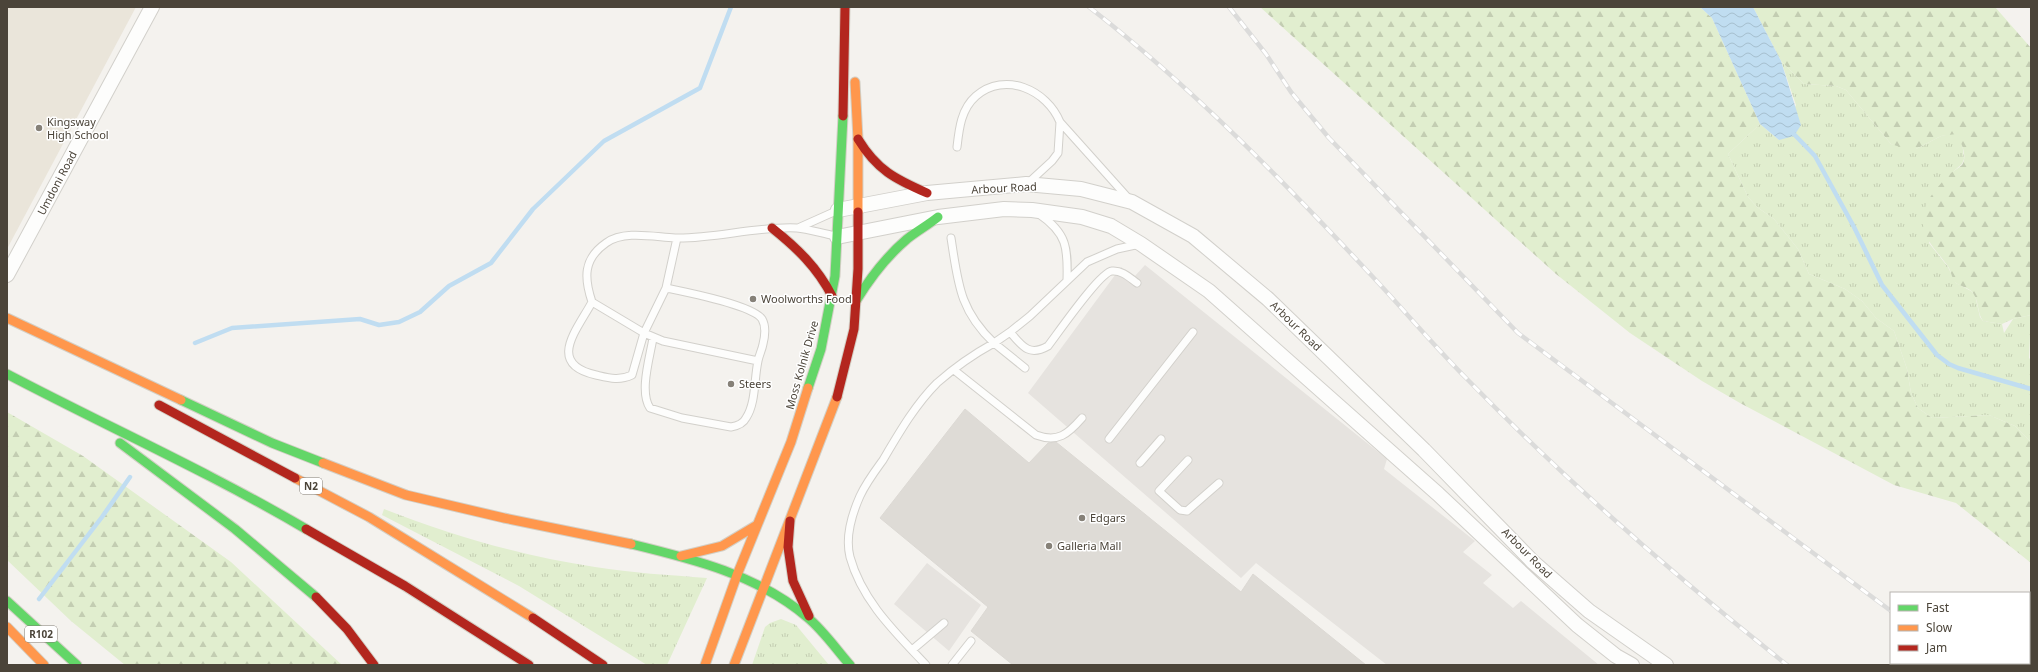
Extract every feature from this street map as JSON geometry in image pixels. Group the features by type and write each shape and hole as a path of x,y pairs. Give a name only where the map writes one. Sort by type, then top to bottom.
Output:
{"main road":[{"name":"Moss Kolnik Drive","path":"706,663 737,575 791,442 821,349 832,296 837,237 843,122 845,7"},
{"path":"854,7 854,44"},
{"path":"734,665 834,408 846,367 854,329 858,233 858,139 855,75"},
{"path":"858,139 867,156 877,167 886,174 926,192"},
{"path":"856,302 875,273 891,255 909,238 938,217"},
{"path":"772,228 814,263 832,296"},
{"path":"7,318 272,443 406,495 504,518 603,537 680,556 737,575 787,601 809,618 850,665"},
{"path":"7,326 55,351"},
{"path":"7,374 82,414 248,495 405,586 529,665"},
{"name":"N2","path":"151,401 369,517 540,622 603,665"},
{"path":"82,414 244,536 303,585 344,625 374,665"},
{"path":"790,521 788,547 792,575 809,618"},
{"path":"680,556 722,546 757,525"},
{"name":"R102","path":"7,601 77,665"},
{"name":"R102","path":"7,627 44,665"}],"street":[{"name":"Umdoni Road","path":"7,275 152,7"},
{"name":"Arbour Road","path":"838,210 926,192 1026,184 1081,190 1132,202 1193,236 1268,299 1424,450 1533,562 1589,612 1666,665"},
{"name":"Arbour Road","path":"837,237 938,217 1004,209 1032,210 1082,217 1111,226 1141,244 1209,291 1438,494 1521,574 1577,625 1616,656 1632,665"},
{"path":"1521,574 1533,562"}],"lane":[{"path":"957,147 960,122 975,97 985,90 1001,85 1026,88 1046,100 1055,109 1060,122 1132,202"},
{"path":"1026,184 1052,161 1058,153 1060,122"},
{"path":"798,228 838,210"},
{"path":"1032,210 1053,223 1066,244 1067,280"},
{"path":"758,361 663,342 653,338 592,302 586,285 587,267 597,251 607,242 626,236 677,238 772,228 798,228 837,237"},
{"path":"592,302 568,346 568,357 573,367 593,374 622,380 632,375 644,333 666,288 677,238"},
{"path":"951,238 959,289 965,307 983,333 1025,368"},
{"path":"926,665 878,613 860,584 850,556 848,540 850,525 860,495 916,407 938,383 973,355 1010,332 1088,262 1117,249 1141,244"},
{"path":"1010,332 1026,349 1035,351 1042,350 1048,346 1097,280 1108,272 1113,271 1123,274 1137,283"},
{"path":"653,338 645,390 646,402 650,408 656,412 731,427 742,423 746,419 750,409 758,361 763,343 764,329 762,319 752,312 733,304 666,288"},
{"path":"1109,439 1193,332"},
{"path":"954,370 1036,435 1047,438 1062,436 1068,433 1082,418"},
{"path":"1140,463 1161,439"},
{"path":"1188,460 1159,491 1180,510 1187,511 1219,483"},
{"path":"912,650 944,623"},
{"path":"952,665 971,641"}],"shaded area":[{"name":"Kingsway High School","path":"7,7 136,7 7,249"},
{"path":"1145,265 1387,459 1384,469 1475,541 1463,552 1492,575 1483,583 1513,608 1521,601 1599,665 1387,665 1256,563 1241,578 1028,393 1121,267 1134,277"},
{"path":"927,563 981,605 949,651 894,604"}],"green space":[{"path":"1260,7 1700,7 1712,18 1760,124 1728,154 1748,197 1757,207 1774,219 1798,249 1809,274 1845,289 1862,301 1876,318 1894,331 1907,369 1911,393 1918,408 1932,418 1989,415 2015,426 2031,442 2031,563 1956,503 1894,485 1740,403 1702,381 1630,333 1556,274"},
{"path":"1753,7 1995,7 2031,48 2031,315 2013,319 2002,324 1983,321 1975,296 1969,289 1955,282 1949,268 1929,242 1926,235 1923,219 1928,200 1947,176 1964,162 1963,149 1956,134 1941,136 1916,149 1906,149 1891,144 1846,90 1836,86 1804,84 1781,61"},
{"path":"1781,61 1804,84 1836,86 1846,90 1891,144 1916,149 1941,136 1956,133 1962,141 1964,159 1962,164 1948,176 1929,243 1948,267 1956,283 1971,291 1975,295 1980,317 1983,321 2002,324 2004,333 2013,319 2031,315 2029,358 2031,360 2031,442 2015,426 1989,415 1932,418 1918,408 1911,393 1907,369 1894,331 1876,318 1862,301 1845,289 1809,274 1798,249 1774,219 1757,207 1748,197 1728,154 1760,124 1779,140 1796,105"},
{"path":"7,412 83,456 231,562 342,665 125,665 71,621 7,560"},
{"path":"384,509 436,528 488,544 541,557 623,571 707,578 667,665 647,665 519,586 382,515"},
{"path":"781,619 796,625 829,665 752,665 765,627 770,623"}],"water":[{"path":"1700,7 1753,7 1781,61 1801,125 1794,136 1779,140 1760,124 1712,18"}],"building":[{"name":"Galleria Mall","path":"965,409 1029,463 1048,443 1056,442 1241,592 1253,574 1366,665 1013,665 971,631 988,607 880,518"}],"waterway":[{"path":"195,343 232,328 360,319 379,325 399,322 420,312 449,286 491,263 533,209 604,141 700,88 731,7"},
{"path":"1791,131 1815,156 1854,227 1882,285 1937,355 1949,364 1958,368 2031,389"},
{"path":"39,599 102,517 130,477"}],"railway":[{"path":"1089,7 1164,69 1271,170 1339,240 1431,341 1543,455 1663,563 1787,665"},
{"path":"1229,7 1266,54 1291,92 1329,138 1518,333 1890,610"}],"traffic: fast":[{"path":"808,388 821,349 835,276 843,116"},
{"path":"856,301 886,260 907,239 938,217"},
{"path":"7,374 232,488 306,529"},
{"path":"181,400 272,443 323,463"},
{"path":"120,443 235,529 316,597"},
{"path":"631,544 724,570 768,590 788,602 813,622 850,665"},
{"path":"7,601 77,665"}],"traffic: slow":[{"path":"855,82 858,139 858,212"},
{"path":"7,318 181,400"},
{"path":"705,665 737,575 791,442 808,388"},
{"path":"734,665 837,397"},
{"path":"323,463 406,495 504,518 631,544"},
{"path":"295,478 369,517 533,618"},
{"path":"681,556 722,546 757,525"},
{"path":"7,627 44,665"}],"traffic: jam":[{"path":"843,116 845,7"},
{"path":"858,139 872,159 880,166 896,178 927,193"},
{"path":"837,397 854,329 858,269 858,212"},
{"path":"772,228 806,259 820,276 832,296"},
{"path":"159,405 295,478"},
{"path":"790,521 788,547 793,581 809,616"},
{"path":"306,529 405,586 529,665"},
{"path":"316,597 347,629 374,665"},
{"path":"533,618 603,665"}],"place":[{"name":"Kingsway High School","path":"39,128"},
{"name":"Woolworths Food","path":"753,299"},
{"name":"Steers","path":"731,384"},
{"name":"Edgars","path":"1082,518"},
{"name":"Galleria Mall","path":"1049,546"}]}
